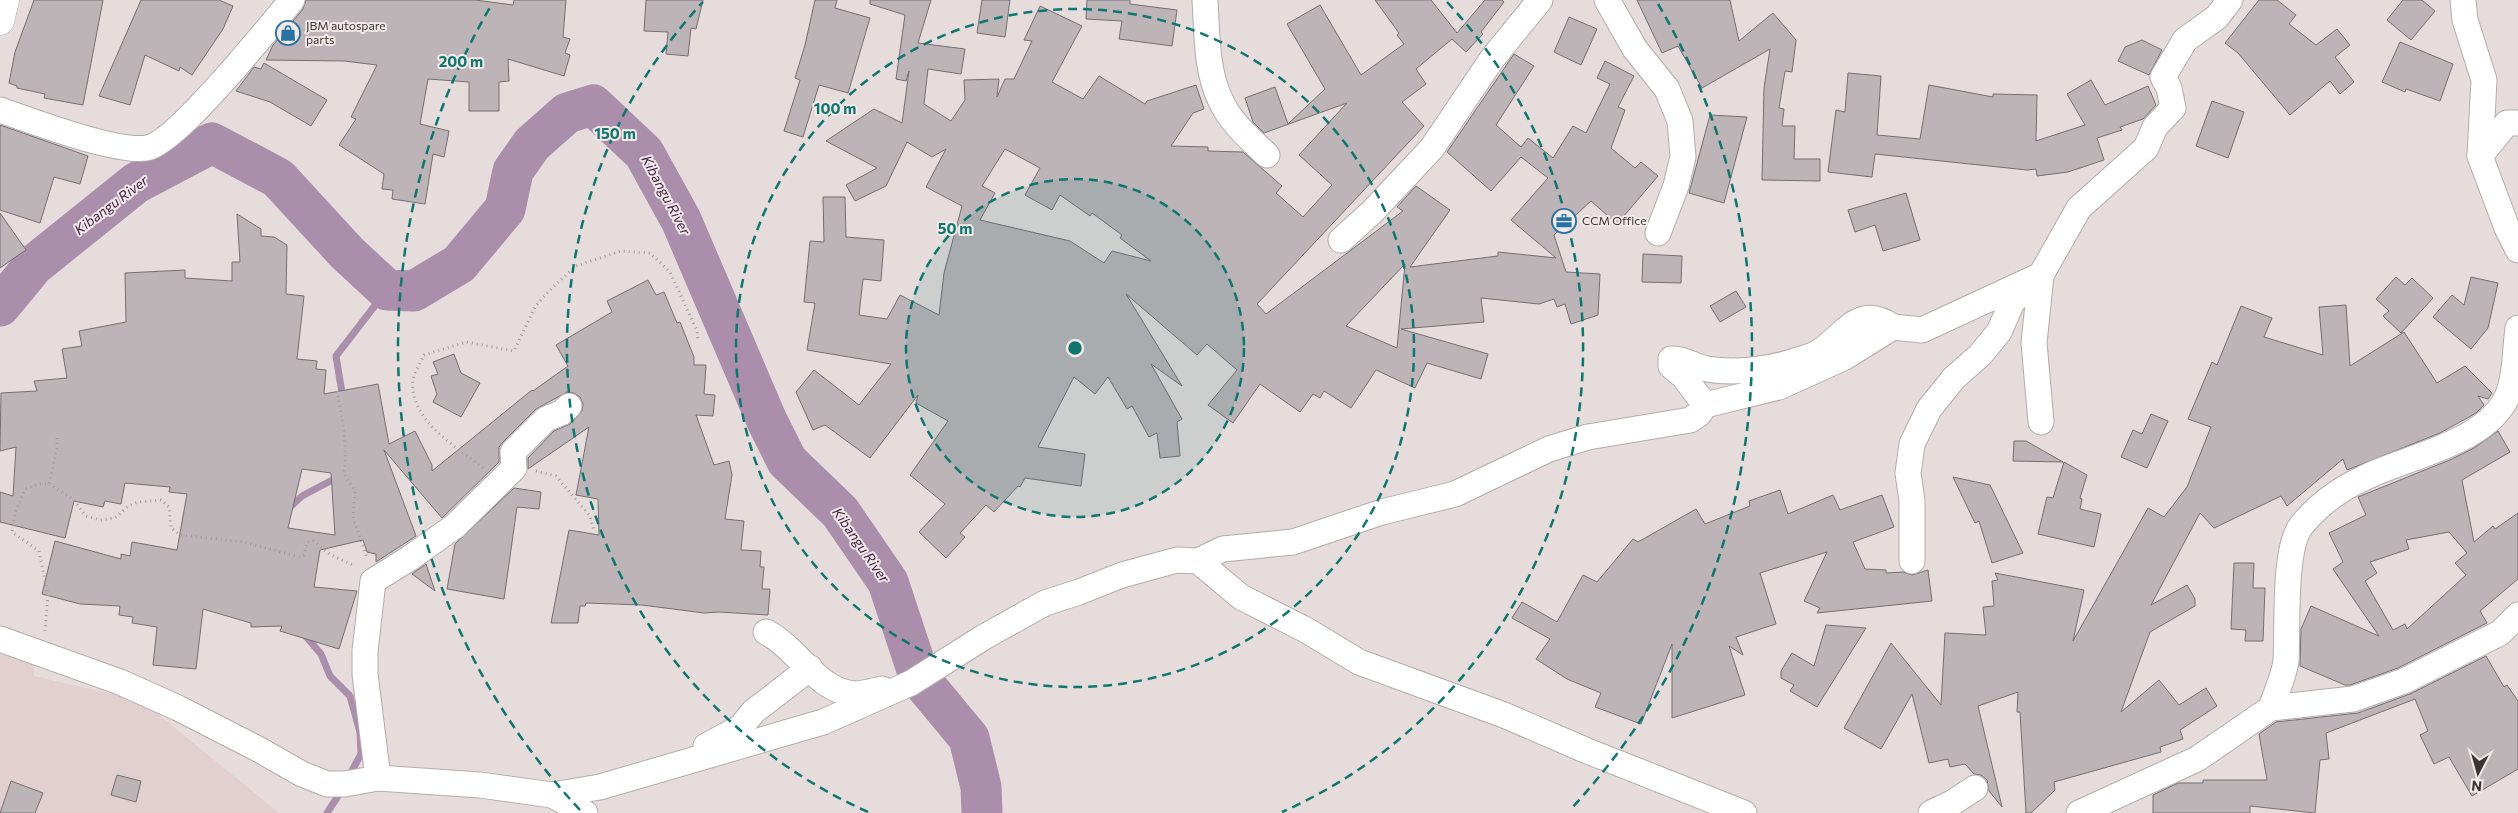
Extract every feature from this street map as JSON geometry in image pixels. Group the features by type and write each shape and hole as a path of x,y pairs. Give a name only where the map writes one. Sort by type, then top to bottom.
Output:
{"highway":[{"path":"0,21 5,0"}],"street":[{"path":"0,110 115,146 147,148 169,137 223,81 292,0"},
{"path":"1205,0 1211,67 1219,99 1232,119 1267,155"},
{"path":"1341,240 1372,212 1432,148 1492,59 1540,0"},
{"path":"1607,0 1635,49 1667,89 1680,121 1683,157 1676,186 1658,233"},
{"path":"1912,561 1912,501 1908,473 1912,444 1929,409 1954,378 1980,355 1999,332 2012,302 2041,275 2080,208 2146,148 2155,127 2173,108 2169,88 2162,77 2171,60 2184,40 2217,17 2230,0"},
{"path":"2463,0 2465,20 2484,80 2480,156 2507,228 2518,250"},
{"path":"2480,156 2507,123 2518,123"},
{"path":"1705,405 1684,377 1670,366 1670,359 1710,370 1772,366 1801,360 1822,351 1843,330 1867,317 1883,320 1893,327 1922,330 2041,275"},
{"path":"2041,275 2034,343 2041,422"},
{"path":"0,639 39,651 178,708 258,748 302,774 327,784 345,784 378,778 480,785 552,795 600,787 823,722 911,683 984,637 1045,603 1079,592 1122,574 1177,560 1198,561 1223,549 1292,542 1382,512 1455,494 1549,449 1588,437 1690,420 1699,414 1705,405 1757,393 1803,377 1845,358 1893,327"},
{"path":"2271,708 2286,662 2289,573 2292,549 2300,527 2335,493 2365,477 2441,448 2495,416 2510,391 2518,328"},
{"path":"378,778 365,674 365,651 373,580 438,540 484,500 514,468 513,452 546,419 561,413 569,406"},
{"path":"1198,561 1241,597 1306,630 1359,662 1504,714 1585,750 1744,813"},
{"path":"2080,813 2197,760 2271,708 2353,699 2404,681 2500,634 2518,615"},
{"path":"766,632 774,636 827,686 856,694 911,683"},
{"path":"666,768 741,727 753,712 810,668"},
{"path":"1932,813 1975,788"},
{"path":"552,795 585,813"}],"path":[{"path":"484,500 493,477 454,444 443,439 418,409 413,379 424,355 466,342 514,351 536,305 555,285 576,266 621,251 650,253 670,272 697,331 698,342"},
{"path":"337,392 345,439 346,457 344,474 355,491 353,517 373,580"},
{"path":"49,484 57,448 57,436"},
{"path":"514,468 556,476 590,516 594,531"},
{"path":"39,651 45,633 48,595 39,551 12,532 15,513 25,489 40,484 49,484 72,499 86,516 100,520 115,518 128,506 161,500 169,507 171,528 180,535 244,542 300,557 304,555 308,542 313,542 331,555 358,568 373,580"}],"shaded area":[{"path":"0,651 34,662 34,676 142,701 279,813 0,813"}],"building":[{"path":"34,0 103,0 83,105 44,98 45,94 17,88 17,86 9,83 15,52"},
{"path":"141,0 219,0 233,6 223,29 192,75 180,67 179,71 145,55 130,105 99,96"},
{"path":"306,0 475,0 513,5 514,0 566,0 563,37 570,39 565,53 570,55 564,76 508,59 509,81 499,82 499,111 469,111 469,82 428,79 420,124 449,131 444,157 433,154 425,204 392,199 393,190 382,189 384,174 339,145 356,119 351,117 377,65 344,61 266,60 273,45 303,9"},
{"path":"646,0 703,0 696,29 691,28 688,56 666,54 668,32 644,31"},
{"path":"815,0 837,0 835,8 870,18 848,93 819,85 803,137 784,131 800,80 795,78"},
{"path":"870,0 931,0 918,43 965,49 961,74 928,69 924,104 951,121 965,100 964,80 999,79 997,97 1005,79 1014,79 1032,41 1024,40 1040,6 1082,26 1052,82 1083,99 1099,76 1145,104 1147,101 1196,85 1204,109 1193,113 1171,146 1208,147 1208,151 1243,152 1282,186 1276,193 1303,217 1332,185 1299,155 1347,103 1264,133 1253,122 1245,98 1275,87 1288,124 1325,89 1287,24 1320,5 1361,75 1404,44 1397,35 1399,33 1375,0 1431,0 1457,33 1485,0 1502,0 1504,2 1481,32 1483,34 1466,52 1452,39 1416,69 1426,84 1402,102 1424,126 1257,304 1266,314 1403,211 1397,207 1416,186 1450,210 1410,267 1498,256 1498,252 1556,258 1511,220 1548,178 1521,157 1491,191 1447,152 1514,54 1534,66 1496,125 1521,147 1528,138 1553,158 1573,126 1586,133 1610,84 1597,78 1605,61 1634,76 1618,107 1625,110 1611,148 1635,168 1641,162 1658,176 1617,224 1591,201 1554,235 1566,272 1600,274 1598,315 1571,324 1565,304 1557,307 1554,299 1539,304 1481,298 1484,322 1401,329 1488,354 1481,379 1427,363 1415,388 1376,370 1351,408 1324,391 1320,398 1313,394 1300,412 1260,384 1233,423 1208,405 1237,370 1207,344 1197,355 1126,294 1182,386 1151,364 1182,419 1177,422 1180,456 1160,458 1157,433 1149,437 1132,406 1127,409 1108,377 1095,394 1074,377 1038,447 1085,454 1081,486 1025,478 1020,487 1018,486 994,512 986,505 960,533 965,537 946,558 919,532 945,504 910,475 948,421 916,403 918,395 870,458 825,425 813,430 796,392 814,370 859,405 891,364 807,350 815,303 804,302 810,241 824,242 823,197 845,197 846,237 884,240 881,281 863,279 859,315 887,319 900,295 939,315 944,273 962,206 926,187 946,149 932,157 907,142 886,186 855,201 846,185 877,168 826,141 874,109 902,123 909,71 906,81 896,79 905,15 870,4","holes":["1005,149 1040,168 1025,195 1052,210 1060,195 1090,216 1092,213 1122,235 1120,238 1151,261 1112,251 1104,263 1070,241 980,220 995,193 982,186","1405,264 1397,348 1346,326"]},
{"path":"982,0 1010,0 1005,37 977,33"},
{"path":"1087,0 1130,0 1130,4 1177,10 1172,46 1119,39 1122,21 1086,19"},
{"path":"1637,0 1730,0 1739,41 1773,13 1796,40 1792,72 1785,71 1779,108 1784,109 1782,126 1795,126 1794,159 1820,159 1820,181 1762,180 1764,88 1770,49 1702,88 1678,46 1662,53"},
{"path":"2259,0 2277,0 2296,15 2289,24 2316,45 2337,29 2350,45 2335,57 2354,82 2340,94 2330,81 2290,115 2238,53 2225,43"},
{"path":"2403,0 2422,0 2435,11 2411,40 2387,20"},
{"path":"1569,17 1597,29 1581,65 1554,52"},
{"path":"2142,40 2162,50 2149,75 2118,61 2125,47"},
{"path":"2400,42 2453,64 2440,101 2406,89 2405,92 2382,82"},
{"path":"264,63 327,100 311,126 270,102 236,91 254,67 261,69"},
{"path":"1848,73 1881,76 1877,135 1920,139 1929,85 1993,97 1993,94 2037,95 2036,141 2085,125 2067,94 2091,80 2105,105 2148,86 2156,105 2143,119 2120,127 2122,130 2097,138 2104,160 2068,172 2037,176 2036,169 2027,170 1875,154 1872,177 1828,172 1836,110 1845,112"},
{"path":"2212,101 2244,112 2228,158 2196,146"},
{"path":"1710,115 1747,117 1724,203 1689,193"},
{"path":"0,125 88,156 80,184 54,177 40,223 0,210"},
{"path":"1906,193 1920,240 1883,251 1875,225 1855,232 1848,210"},
{"path":"0,213 26,250 0,268"},
{"path":"237,214 261,229 261,236 274,237 287,245 286,294 304,296 297,359 317,361 316,369 326,370 324,394 378,384 389,444 415,431 432,465 432,471 532,390 568,366 556,345 612,312 607,301 648,280 656,295 664,292 677,323 680,322 694,357 694,365 706,365 704,394 715,395 713,416 696,415 714,465 729,461 732,475 725,519 744,521 741,550 761,551 760,567 764,567 762,589 770,589 768,615 704,613 642,605 586,603 585,606 580,606 578,623 551,623 569,530 599,535 598,499 576,495 589,427 528,469 528,458 554,431 570,424 582,411 583,404 580,397 574,393 567,392 536,409 503,442 499,447 499,462 442,518 384,450 416,536 376,562 376,554 367,552 363,540 320,550 314,587 357,591 339,649 280,631 282,626 251,627 251,623 203,609 196,669 153,665 157,627 132,623 133,617 119,615 120,606 80,604 42,594 55,541 121,559 121,554 130,556 132,542 177,550 187,494 169,492 170,487 125,483 121,504 105,501 103,507 74,501 65,538 0,522 0,492 13,496 16,447 0,451 1,393 37,391 34,381 67,378 62,349 82,346 79,331 126,322 125,273 185,270 185,278 232,281 232,262 240,262","holes":["302,469 331,473 335,535 288,528"]},
{"path":"1643,254 1682,256 1681,283 1642,282"},
{"path":"2396,277 2405,285 2412,278 2433,298 2401,333 2383,316 2389,311 2376,299"},
{"path":"2471,277 2498,283 2488,328 2471,349 2433,317 2452,295 2464,305"},
{"path":"1736,291 1746,307 1720,322 1710,306"},
{"path":"2346,305 2350,366 2404,332 2437,383 2465,366 2492,393 2488,399 2478,396 2484,405 2476,413 2440,433 2347,470 2343,459 2287,506 2281,496 2214,528 2200,513 2151,605 2187,585 2195,599 2195,606 2150,632 2121,712 2159,680 2179,705 2206,688 2217,706 2180,730 2183,739 2160,747 2161,752 2054,782 2055,790 2031,813 2026,813 2020,712 2017,712 2018,692 1978,706 2002,807 1989,791 1987,780 1981,775 1974,774 1965,764 1950,767 1948,759 1929,763 1912,694 1881,749 1844,728 1891,643 1941,705 1945,633 1986,635 1983,607 1994,606 1992,581 1998,580 1995,573 2084,590 2073,641 2148,508 2164,517 2187,487 2211,427 2188,419 2212,362 2217,365 2241,306 2272,318 2264,337 2323,355 2319,307"},
{"path":"454,354 461,373 480,383 461,417 433,402 437,394 431,376 438,374 433,362"},
{"path":"2151,414 2168,421 2147,468 2121,457 2133,430 2142,434"},
{"path":"2498,431 2510,452 2462,480 2474,542 2493,526 2495,529 2518,513 2518,579 2480,611 2487,623 2398,668 2350,685 2345,685 2300,666 2301,629 2311,606 2379,636 2333,569 2343,562 2329,533 2366,515 2358,497 2452,459 2474,448","holes":["2449,532 2467,553 2455,563 2466,575 2407,629 2405,624 2393,630 2365,581 2377,573 2370,562 2409,549 2406,540"]},
{"path":"2014,441 2026,441 2063,462 2013,461"},
{"path":"2064,462 2087,475 2080,498 2082,499 2080,509 2101,514 2094,547 2038,534 2047,497 2053,498"},
{"path":"1953,477 1990,485 2023,553 1992,563 1979,521 1975,523"},
{"path":"514,488 541,492 539,509 517,507 504,599 447,589 455,544"},
{"path":"1780,490 1788,514 1833,495 1840,510 1882,495 1894,527 1853,542 1865,569 1886,570 1886,573 1903,572 1912,575 1928,570 1932,601 1817,613 1820,608 1804,601 1827,552 1760,573 1776,624 1736,637 1743,655 1729,646 1745,695 1672,718 1672,644 1641,724 1595,707 1601,693 1567,679 1536,659 1550,639 1512,618 1522,602 1557,622 1583,575 1597,582 1633,539 1638,542 1696,509 1705,524 1750,506 1749,501"},
{"path":"2234,563 2254,563 2253,588 2265,588 2263,641 2245,641 2246,630 2231,629"},
{"path":"426,564 435,591 412,574"},
{"path":"1826,625 1866,628 1817,707 1790,691 1794,685 1781,678 1781,671 1792,653 1814,666"},
{"path":"2486,656 2504,687 2507,685 2518,701 2518,769 2472,796 2449,757 2434,764 2420,735 2428,731 2415,699 2326,733 2329,759 2320,760 2315,813 2250,806 2250,813 2153,813 2153,795 2178,783 2203,783 2203,780 2267,780 2259,734 2276,722 2358,713 2410,694"},
{"path":"117,775 141,781 136,802 111,795"},
{"path":"11,781 43,793 35,813 0,813"}],"waterway":[{"name":"Kibangu River","path":"0,306 34,265 136,183 212,143 278,178 347,253 387,290 414,291 459,264 505,209 513,171 532,144 567,113 593,105 644,153 681,220 767,421 787,461 840,512 888,582 920,679 969,738 981,787 982,813"},
{"path":"343,399 336,356 387,290"},
{"path":"289,508 302,496 338,477"},
{"path":"303,633 321,654 330,676 350,696 360,732 361,754 348,778"},
{"path":"327,813 342,790"}],"place":[{"name":"JBM autospare parts","path":"288,33"},
{"name":"CCM Office","path":"1564,221"}]}
